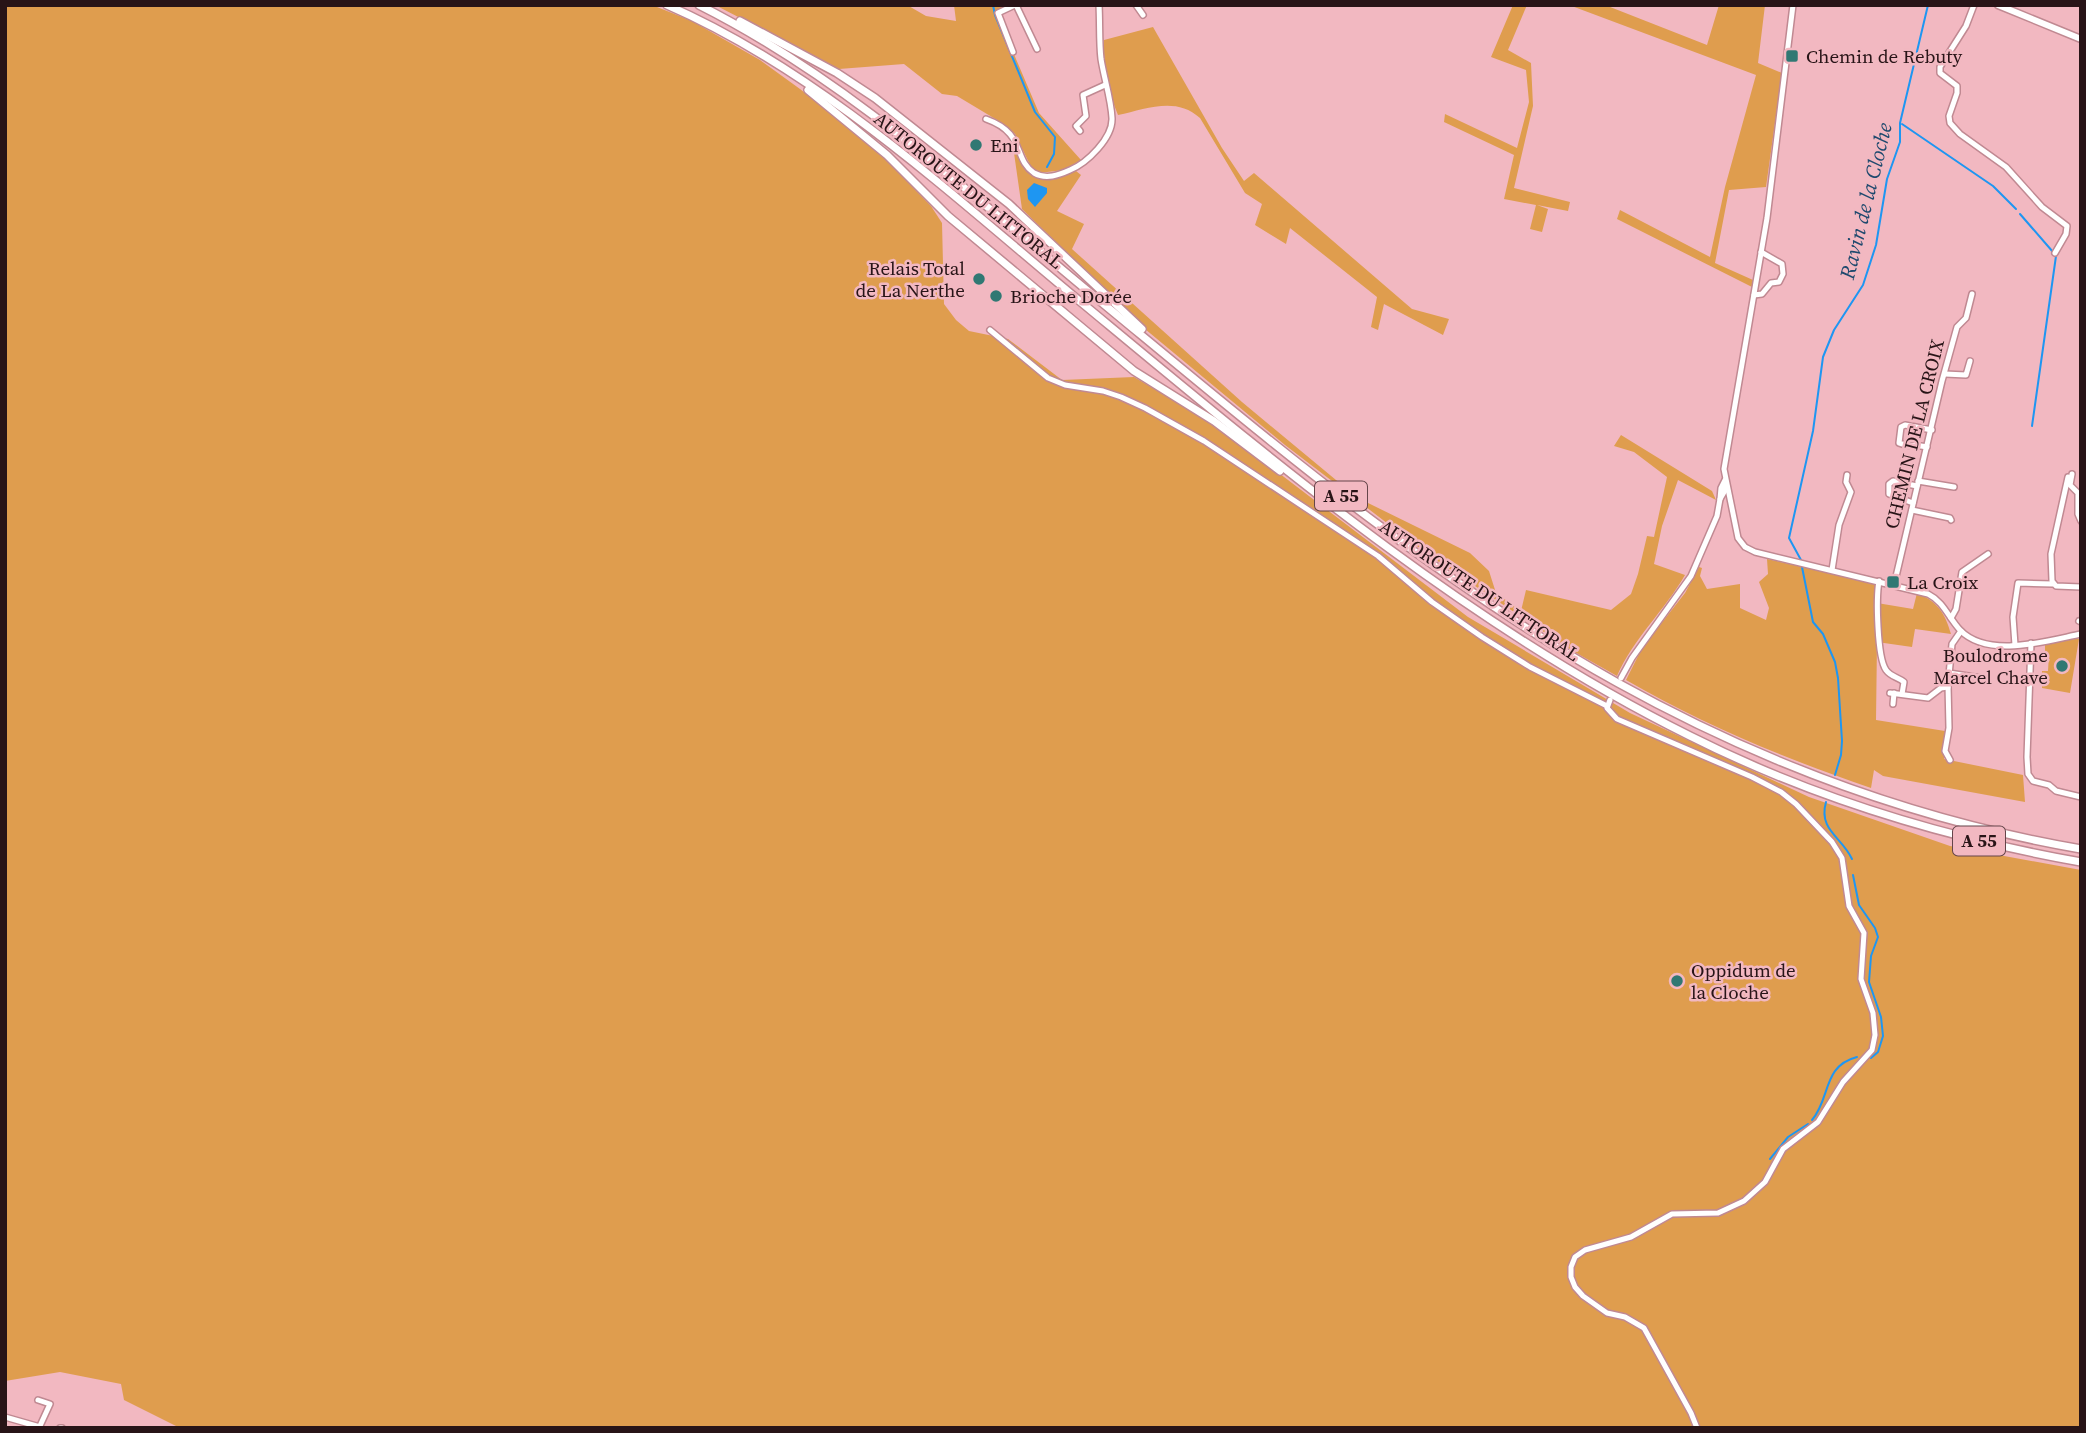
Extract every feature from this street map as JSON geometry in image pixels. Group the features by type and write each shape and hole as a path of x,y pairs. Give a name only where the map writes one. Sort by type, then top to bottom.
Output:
{"highway":[{"name":"AUTOROUTE DU LITTORAL","path":"667,5 760,54 820,93 886,143 1354,524 1532,647 1609,693 1692,737 1819,792 1909,822 2013,849 2081,862"},
{"name":"AUTOROUTE DU LITTORAL","path":"699,5 769,44 884,123 1237,413 1362,512 1464,586 1573,656 1685,718 1777,760 1868,794 1958,822 2081,849"},
{"path":"708,5 836,73 875,97 1009,204 1120,310 1237,413"},
{"path":"760,54 871,141 948,216 1134,371 1214,421 1354,524"}],"main road":[{"path":"1998,5 2081,39"}],"street":[{"path":"1013,51 998,13 1016,5 1037,49"},
{"path":"986,119 1004,128 1015,138 1028,167 1035,173 1047,177 1061,174 1087,161 1104,139 1112,120 1101,55 1099,5"},
{"path":"1136,5 1143,15"},
{"path":"1793,5 1768,213 1724,469 1737,535 1745,547 1755,552 1932,596 1943,605 1961,631 1983,644 2015,645 2081,634"},
{"path":"1974,5 1966,26 1940,66 1940,73 1957,86 1948,116 1950,123 1960,134 2006,167 2042,207 2066,225 2066,234 2055,253"},
{"path":"1080,131 1076,126 1086,116 1083,95 1105,85"},
{"path":"1754,295 1762,294 1771,283 1779,282 1783,274 1782,264 1761,252"},
{"name":"CHEMIN DE LA CROIX","path":"1894,585 1957,327 1966,318 1972,294"},
{"path":"990,330 1048,378 1065,385 1121,397 1204,441 1378,555 1432,602 1476,633 1530,667 1608,703 1617,719 1782,792 1838,850 1845,871 1849,906 1864,933 1861,979 1873,1013 1875,1035 1872,1050 1843,1082 1818,1122 1783,1149 1765,1182 1744,1201 1718,1213 1672,1214 1631,1237 1585,1250 1575,1257 1571,1267 1575,1287 1594,1305 1607,1313 1635,1321 1643,1328 1697,1428"},
{"path":"1945,374 1966,374 1970,361"},
{"path":"1927,447 1899,443 1901,428 1905,425 1932,430"},
{"path":"1832,570 1839,525 1852,492 1846,482 1847,475"},
{"path":"2053,584 2051,554 2070,475 2070,485 2078,494 2078,514 2081,521"},
{"path":"1621,678 1632,658 1691,576 1717,516 1721,485 1725,480"},
{"path":"1913,503 1891,495 1888,491 1889,484 1893,481 1954,487"},
{"path":"1720,499 1727,487"},
{"path":"1912,510 1951,520"},
{"path":"1951,618 1956,609 1962,572 1988,554"},
{"path":"1879,581 1879,652 1887,671 1904,682 1902,694"},
{"path":"2015,645 2014,617 2017,585 2020,582 2081,587"},
{"path":"1950,760 1945,751 1949,727 1949,673 1952,643 1961,631"},
{"path":"2031,643 2028,774 2033,781 2049,785 2056,791 2081,797"},
{"path":"1949,673 1981,678"},
{"path":"1893,704 1892,693 1930,698 1941,688 1948,687"},
{"path":"5,1417 39,1427 50,1404 38,1400"}],"shaded area":[{"path":"5,5 652,5 692,21 760,60 800,89 876,149 931,206 942,223 944,304 969,331 1008,339 1062,380 1134,377 1213,423 1468,617 1630,713 1809,797 1950,846 2081,870 2081,1428 180,1428 124,1400 121,1384 60,1372 5,1381"},
{"path":"715,5 907,5 926,16 956,21 954,5 1007,5 996,12 1039,113 1081,160 1064,170 1039,173 1031,167 1015,134 957,96 942,94 904,64 839,69"},
{"path":"1513,5 1527,5 1508,50 1531,63 1533,106 1514,188 1570,202 1568,211 1537,205 1548,209 1542,232 1530,229 1536,205 1504,199 1514,155 1444,122 1445,114 1517,148 1529,102 1526,70 1491,57"},
{"path":"1569,5 1605,5 1707,45 1719,5 1765,5 1758,63 1782,73 1766,187 1729,190 1715,263 1753,280 1752,287 1617,219 1620,210 1710,257 1725,187 1756,75"},
{"path":"1153,27 1222,148 1244,181 1254,173 1412,309 1449,319 1443,335 1384,304 1378,330 1371,327 1377,297 1290,228 1286,244 1255,225 1262,204 1245,193 1200,118 1191,111 1181,107 1161,106 1118,115 1107,78 1104,40"},
{"path":"1012,139 1021,157 1038,177 1076,171 1081,175 1057,211 1084,224 1072,249 1242,402 1336,480 1366,502 1470,553 1489,571 1496,593 1521,611 1526,590 1611,610 1631,594 1647,536 1654,537 1667,477 1634,452 1614,446 1621,435 1712,491 1716,500 1678,480 1662,526 1654,564 1685,575 1617,676 1571,650 1430,556 1285,445 1145,329 1022,209"},
{"path":"1767,559 1877,583 1877,603 1913,609 1917,593 1935,604 1943,614 1951,634 1915,629 1912,647 1877,642 1876,720 1945,731 1944,759 2023,775 2025,802 1883,776 1874,770 1871,788 1746,740 1685,712 1626,680 1642,648 1685,593 1699,567 1702,568 1700,576 1707,589 1740,584 1740,608 1766,620 1769,608 1759,582 1768,574"},
{"name":"Boulodrome Marcel Chave","path":"2079,639 2070,693 2042,688 2042,671 2048,671 2049,654 2045,654 2045,644"}],"water":[{"path":"1034,183 1047,188 1047,193 1035,207 1028,199 1027,190"}],"waterway":[{"path":"993,5 1035,112 1055,137 1054,154 1047,167"},
{"name":"Ravin de la Cloche","path":"1801,560 1789,538 1813,431 1823,357 1834,330 1863,285 1876,245 1887,179 1900,142 1900,123 1928,5"},
{"path":"1902,124 1993,186 2016,209"},
{"path":"2020,214 2053,252"},
{"path":"2032,426 2056,256"},
{"name":"Ravin de la Cloche","path":"1802,567 1813,622 1823,634 1835,662 1838,678 1842,741 1835,775"},
{"name":"Ravin de la Cloche","path":"1826,802 1824,812 1828,827 1852,859"},
{"name":"Ravin de la Cloche","path":"1853,875 1859,905 1878,937 1871,956 1869,982 1881,1017 1883,1036 1878,1052 1871,1058"},
{"name":"Ravin de la Cloche","path":"1812,1120 1832,1075 1846,1061 1857,1057"},
{"name":"Ravin de la Cloche","path":"1770,1159 1788,1137 1808,1124"}],"place":[{"name":"Chemin de Rebuty","path":"1792,56"},
{"name":"Eni","path":"976,145"},
{"name":"Relais Total de La Nerthe","path":"979,279"},
{"name":"Brioche Dorée","path":"996,296"},
{"name":"La Croix","path":"1893,582"},
{"name":"Boulodrome Marcel Chave","path":"2062,666"},
{"name":"Oppidum de la Cloche","path":"1677,981"}]}
